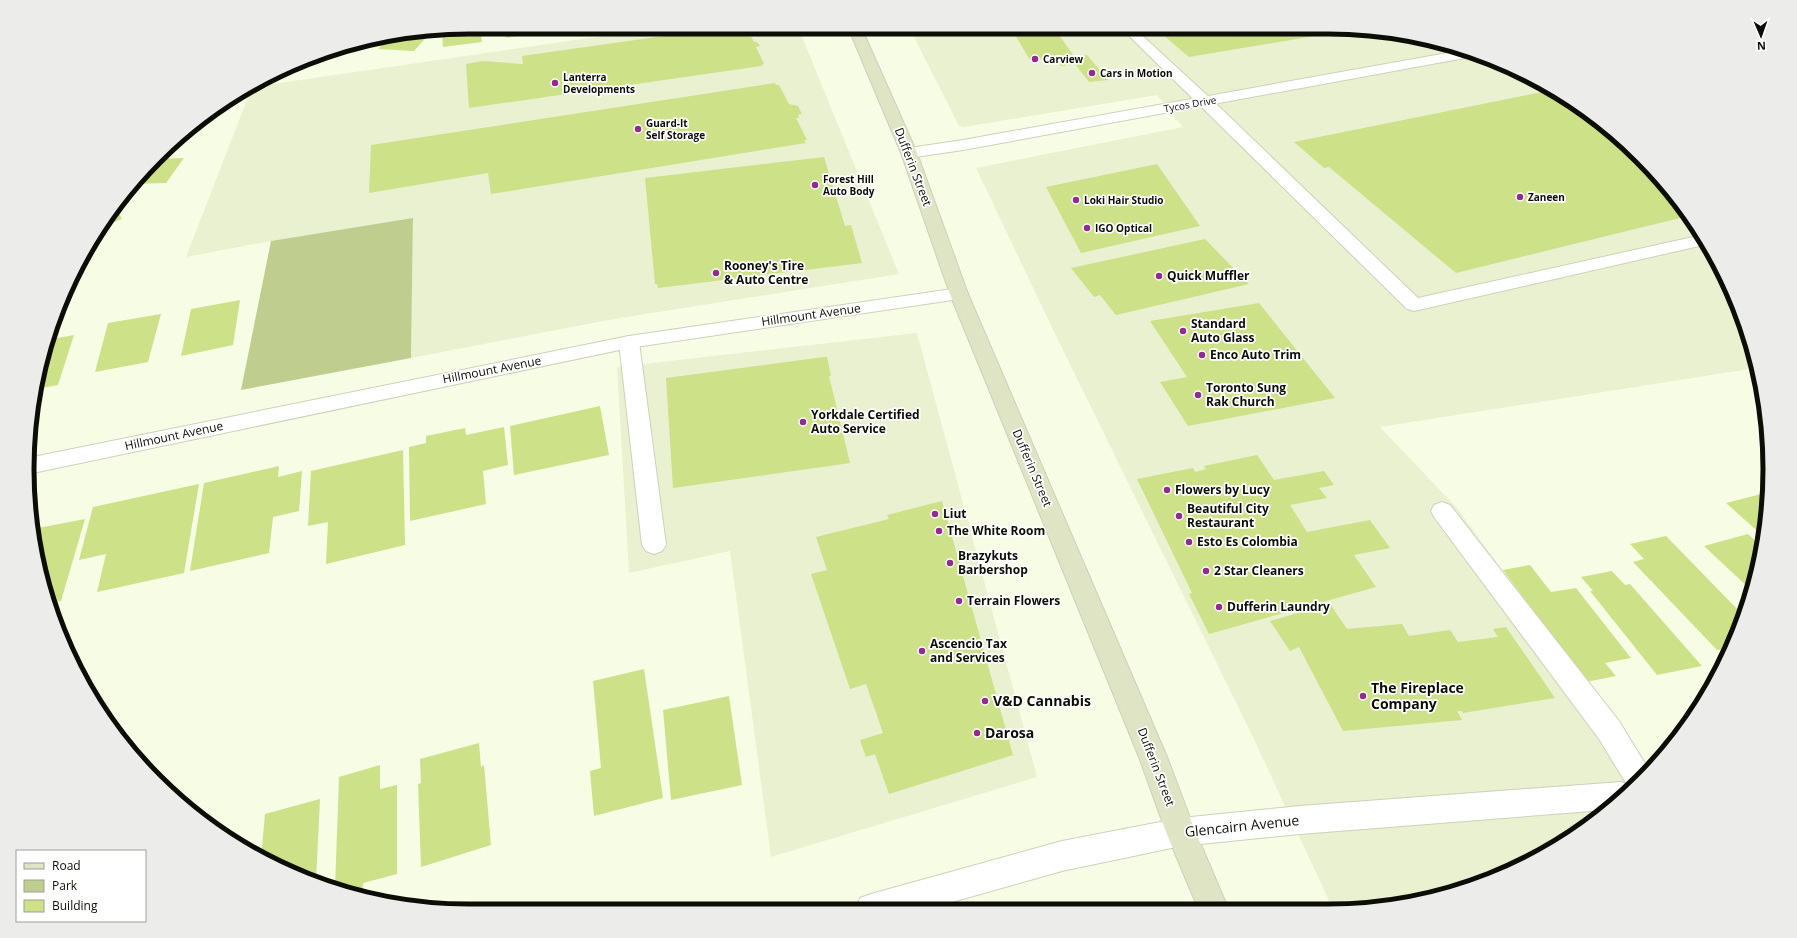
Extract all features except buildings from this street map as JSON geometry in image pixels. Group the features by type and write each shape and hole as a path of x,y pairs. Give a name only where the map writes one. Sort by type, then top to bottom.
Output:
{"main road":[{"name":"Dufferin Street","path":"857,34 909,153 959,294 1153,757 1181,832 1211,904"}],"street":[{"path":"1133,34 1205,101 1414,305 1699,241"},
{"name":"Tycos Drive","path":"909,153 963,146 1458,54"},
{"name":"Hillmount Avenue","path":"34,465 629,342 764,321 959,294"},
{"path":"629,342 654,545"},
{"path":"1442,511 1609,730 1637,776"},
{"name":"Glencairn Avenue","path":"889,904 1062,856 1181,832 1300,820 1616,795"}],"shaded area":[{"path":"617,34 801,34 899,274 614,319 411,358 413,219 271,241 186,257 250,93 265,85"},
{"path":"913,34 1356,35 1413,42 1468,57 1494,67 1546,92 1570,107 1615,142 1636,161 1673,204 1690,227 1705,252 1730,303 1740,329 1751,369 1380,427 1457,508 1601,708 1642,770 1636,777 1593,814 1570,831 1546,846 1494,871 1468,881 1413,896 1356,903 1331,904 1252,735 1059,342 976,168 1183,127 1157,95 964,127 959,126"},
{"path":"917,333 1037,777 771,857 730,551 629,573 617,367"}],"green space":[{"path":"413,218 411,358 241,390 271,241"}],"place":[{"name":"Carview","path":"1035,59"},
{"name":"Cars in Motion","path":"1092,73"},
{"name":"Lanterra Developments","path":"555,83"},
{"name":"Guard-It Self Storage","path":"638,129"},
{"name":"Forest Hill Auto Body","path":"815,185"},
{"name":"Zaneen","path":"1520,197"},
{"name":"Loki Hair Studio","path":"1076,200"},
{"name":"IGO Optical","path":"1087,228"},
{"name":"Rooney's Tire & Auto Centre","path":"716,273"},
{"name":"Quick Muffler","path":"1159,276"},
{"name":"Standard Auto Glass","path":"1183,331"},
{"name":"Enco Auto Trim","path":"1202,355"},
{"name":"Toronto Sung Rak Church","path":"1198,395"},
{"name":"Yorkdale Certified Auto Service","path":"803,422"},
{"name":"Flowers by Lucy","path":"1167,490"},
{"name":"Liut","path":"935,514"},
{"name":"Beautiful City Restaurant","path":"1179,516"},
{"name":"The White Room","path":"939,531"},
{"name":"Esto Es Colombia","path":"1189,542"},
{"name":"Brazykuts Barbershop","path":"950,563"},
{"name":"2 Star Cleaners","path":"1206,571"},
{"name":"Terrain Flowers","path":"959,601"},
{"name":"Dufferin Laundry","path":"1219,607"},
{"name":"Ascencio Tax and Services","path":"922,651"},
{"name":"The Fireplace Company","path":"1363,696"},
{"name":"V&D Cannabis","path":"985,701"},
{"name":"Darosa","path":"977,733"}]}
